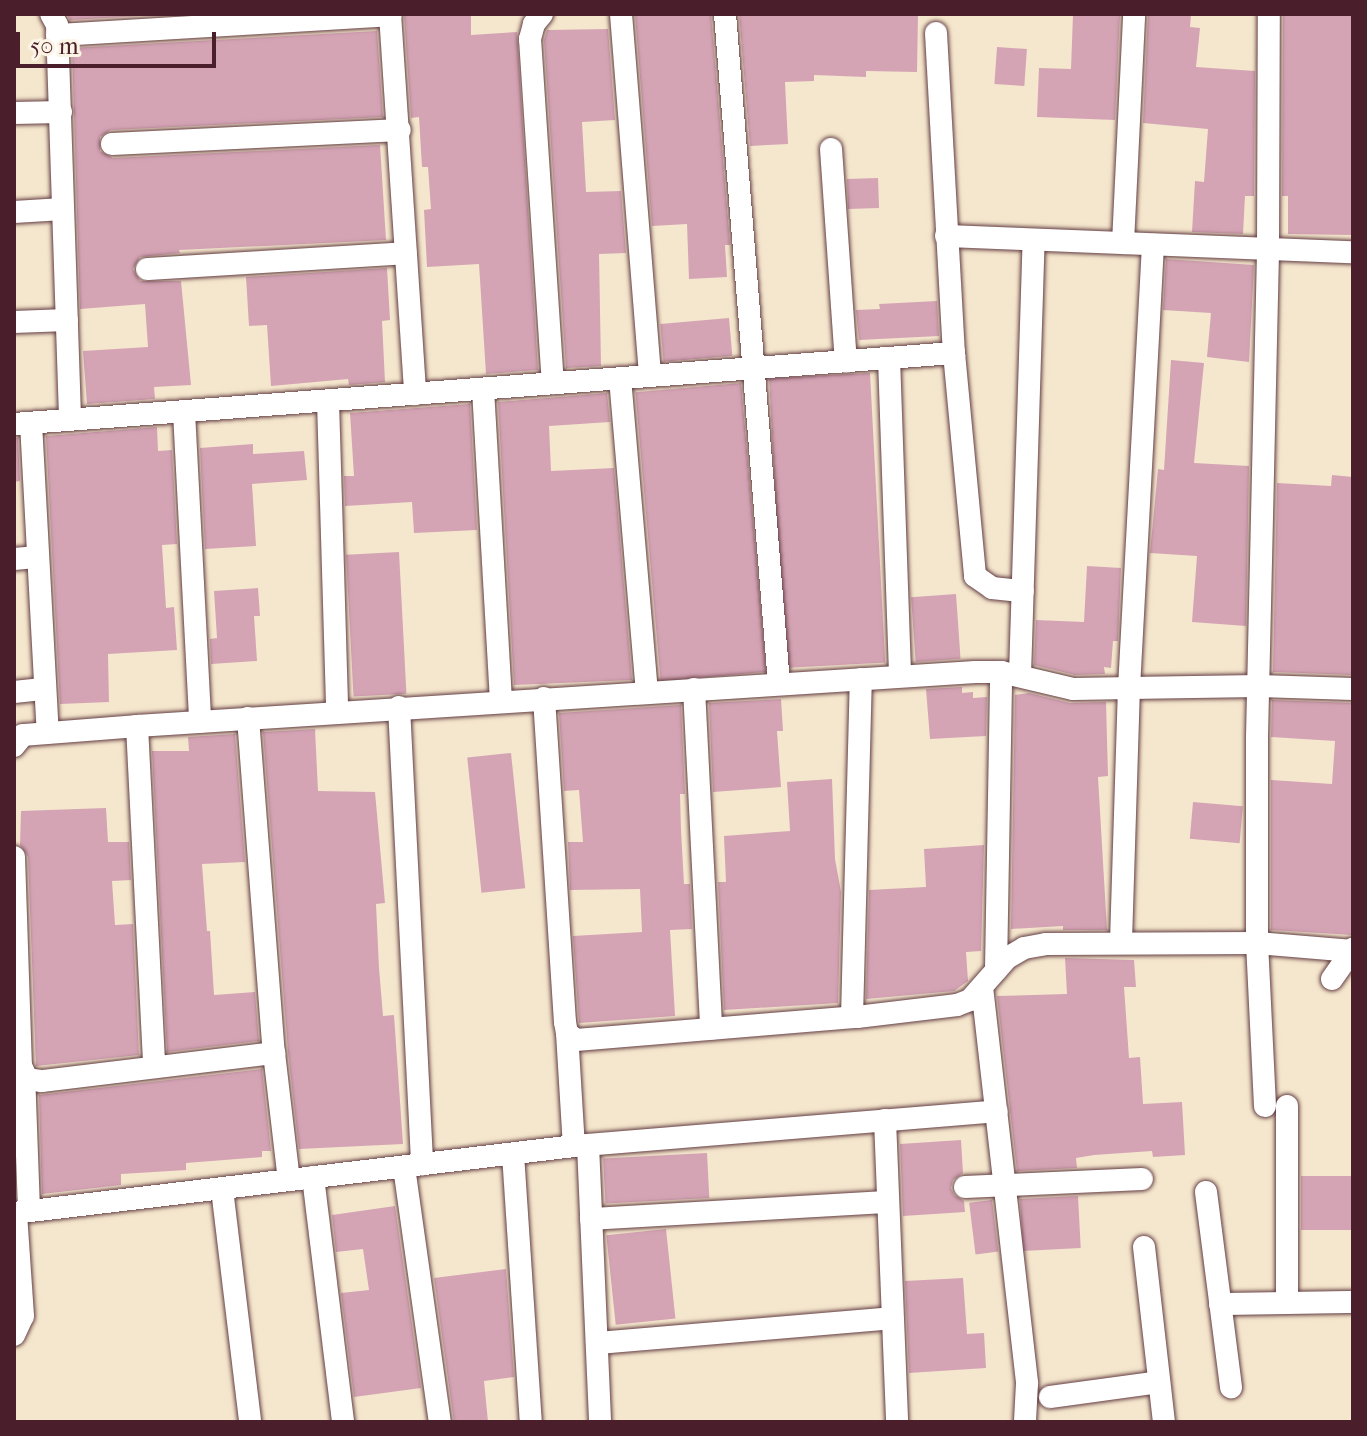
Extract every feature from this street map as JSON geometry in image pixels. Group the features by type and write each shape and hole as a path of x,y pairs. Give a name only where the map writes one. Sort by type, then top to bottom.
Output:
{"street":[{"path":"70,420 61,112 54,24 390,14 415,394"},
{"path":"542,14 534,24 530,39 553,383"},
{"path":"621,14 650,376"},
{"path":"725,14 779,683"},
{"path":"1123,243 1134,14"},
{"path":"1269,14 1257,943 1276,1106 1287,1303"},
{"path":"936,33 954,353 975,576 992,588 1023,591"},
{"path":"14,113 61,112"},
{"path":"112,144 400,130"},
{"path":"831,149 846,361"},
{"path":"14,212 63,209"},
{"path":"946,236 1353,252"},
{"path":"1025,1422 1027,1383 997,1111 989,979 1010,674 1023,591 1034,240"},
{"path":"1121,941 1129,688 1153,245"},
{"path":"147,269 406,253"},
{"path":"14,322 67,320"},
{"path":"48,733 38,557 22,424 954,353"},
{"path":"889,358 900,676"},
{"path":"620,378 647,691"},
{"path":"483,389 501,700"},
{"path":"328,401 337,712"},
{"path":"184,412 200,722"},
{"path":"14,559 38,557"},
{"path":"14,746 23,735 48,733 501,700 900,676 1010,674 1073,689 1259,686 1353,689"},
{"path":"852,1017 861,679"},
{"path":"14,692 45,689"},
{"path":"694,689 711,1029"},
{"path":"544,698 567,1033 591,1219 600,1422"},
{"path":"399,707 413,1166 440,1422"},
{"path":"248,718 274,1053 289,1180"},
{"path":"137,726 154,1067"},
{"path":"14,857 21,1066 27,1079 42,1081 274,1053"},
{"path":"567,1033 576,1040 957,1005 970,1000 1007,958 1024,948 1121,941 1257,943 1353,951"},
{"path":"1332,979 1353,951"},
{"path":"14,1335 23,1316 20,1213 24,1073"},
{"path":"20,1213 581,1146 997,1111"},
{"path":"885,1120 897,1422"},
{"path":"513,1154 531,1422"},
{"path":"313,1177 343,1422"},
{"path":"965,1187 1142,1179"},
{"path":"222,1189 250,1422"},
{"path":"1206,1192 1231,1387"},
{"path":"591,1219 888,1202"},
{"path":"1144,1247 1164,1422"},
{"path":"1220,1304 1353,1302"},
{"path":"597,1343 892,1318"},
{"path":"1050,1397 1159,1382"}],"building":[{"path":"67,14 157,14 157,15 70,20"},
{"path":"404,14 471,14 471,35 517,32 538,370 486,374 479,264 427,267 424,210 431,209 428,167 422,167 419,117 411,118"},
{"path":"635,14 711,14 730,245 725,245 727,277 689,279 687,224 652,226"},
{"path":"739,14 918,14 917,72 866,71 866,77 814,75 814,81 785,82 788,144 750,146"},
{"path":"1073,14 1120,14 1115,120 1037,117 1039,68 1071,69"},
{"path":"1148,14 1191,14 1190,27 1200,28 1196,67 1255,71 1254,196 1245,196 1243,234 1192,232 1195,181 1204,182 1208,129 1143,123"},
{"path":"1283,14 1353,14 1353,235 1288,234 1288,196 1282,196"},
{"path":"608,29 615,120 582,122 586,192 621,191 626,253 599,254 601,366 566,368 544,40 547,30"},
{"path":"377,31 383,117 111,130 100,137 100,151 113,158 380,145 386,240 179,250 180,253 140,257 133,269 140,281 181,281 191,385 154,387 155,399 87,404 83,351 148,347 145,304 80,309 72,48"},
{"path":"997,47 1027,49 1024,86 994,84"},
{"path":"878,178 879,208 848,209 847,179"},
{"path":"1166,259 1254,265 1249,362 1207,357 1211,313 1163,310"},
{"path":"387,268 390,320 382,321 385,382 349,385 348,379 271,386 267,325 249,326 246,277"},
{"path":"937,301 939,336 859,340 856,310 880,309 879,304"},
{"path":"729,318 732,356 664,362 660,324"},
{"path":"1171,360 1204,363 1194,463 1249,466 1246,626 1192,622 1197,556 1150,553 1158,469 1164,470"},
{"path":"870,373 885,663 784,668 769,378"},
{"path":"741,383 766,672 661,681 635,392"},
{"path":"607,393 610,422 549,426 551,471 614,468 632,680 514,685 498,402"},
{"path":"470,404 477,530 414,533 412,502 345,506 344,476 354,476 350,413"},
{"path":"157,427 158,451 172,450 177,544 162,545 166,608 174,607 177,650 108,654 109,702 60,704 46,436"},
{"path":"14,438 18,438 20,481 14,482"},
{"path":"253,444 253,454 304,451 307,480 252,484 256,546 205,549 200,448"},
{"path":"1332,475 1353,477 1353,675 1273,672 1277,483 1331,486"},
{"path":"399,552 406,694 354,697 346,555"},
{"path":"1087,566 1121,568 1118,641 1113,641 1111,668 1104,667 1105,674 1075,675 1034,665 1036,620 1084,622"},
{"path":"258,588 260,616 254,616 257,661 211,664 210,639 217,638 214,591"},
{"path":"956,594 961,659 916,662 911,597"},
{"path":"962,687 962,693 973,692 973,698 987,697 986,736 930,739 926,689"},
{"path":"1029,693 1070,703 1106,702 1108,776 1098,777 1107,930 1063,930 1063,926 1011,929 1015,695"},
{"path":"781,699 783,731 777,731 781,787 713,792 709,703"},
{"path":"1272,700 1353,703 1353,935 1271,930 1271,780 1332,784 1335,741 1271,737"},
{"path":"681,705 685,794 680,794 681,830 684,884 690,884 692,929 670,930 675,1016 579,1023 573,936 642,932 640,889 570,890 568,842 583,842 579,790 564,791 559,713"},
{"path":"315,729 318,791 375,792 385,903 376,904 379,968 383,1016 394,1015 403,1144 299,1149 288,1052 263,732"},
{"path":"235,734 245,862 202,864 207,931 210,931 214,995 255,992 259,1041 167,1052 152,751 189,751 188,737"},
{"path":"511,753 525,888 481,893 467,758"},
{"path":"832,779 835,859 841,892 838,1003 724,1010 718,882 726,882 724,836 790,831 787,782"},
{"path":"1193,802 1243,806 1240,843 1190,839"},
{"path":"106,808 108,842 129,842 131,880 112,881 115,925 133,924 139,1055 36,1066 28,857 20,845 21,811"},
{"path":"984,845 981,951 966,952 968,981 954,991 866,999 869,890 926,887 924,849"},
{"path":"1065,958 1134,960 1136,987 1124,987 1129,1058 1140,1057 1143,1104 1182,1102 1185,1155 1153,1157 1152,1151 1094,1155 1076,1158 1077,1168 1017,1171 997,996 1067,994"},
{"path":"262,1069 271,1151 262,1151 262,1157 186,1163 186,1170 121,1174 121,1185 42,1194 39,1095"},
{"path":"961,1140 963,1173 953,1180 951,1188 954,1195 964,1201 965,1212 903,1216 900,1144"},
{"path":"707,1153 709,1198 605,1203 603,1158"},
{"path":"1301,1176 1353,1176 1353,1230 1301,1230"},
{"path":"1078,1196 1081,1248 1023,1251 1020,1199"},
{"path":"992,1200 998,1252 976,1254 969,1203"},
{"path":"395,1206 421,1388 354,1397 341,1293 369,1290 363,1249 336,1252 332,1215"},
{"path":"666,1229 675,1319 616,1325 606,1235"},
{"path":"506,1269 514,1377 484,1381 488,1422 454,1422 434,1278"},
{"path":"963,1278 967,1334 984,1333 986,1368 909,1373 905,1281"}]}
